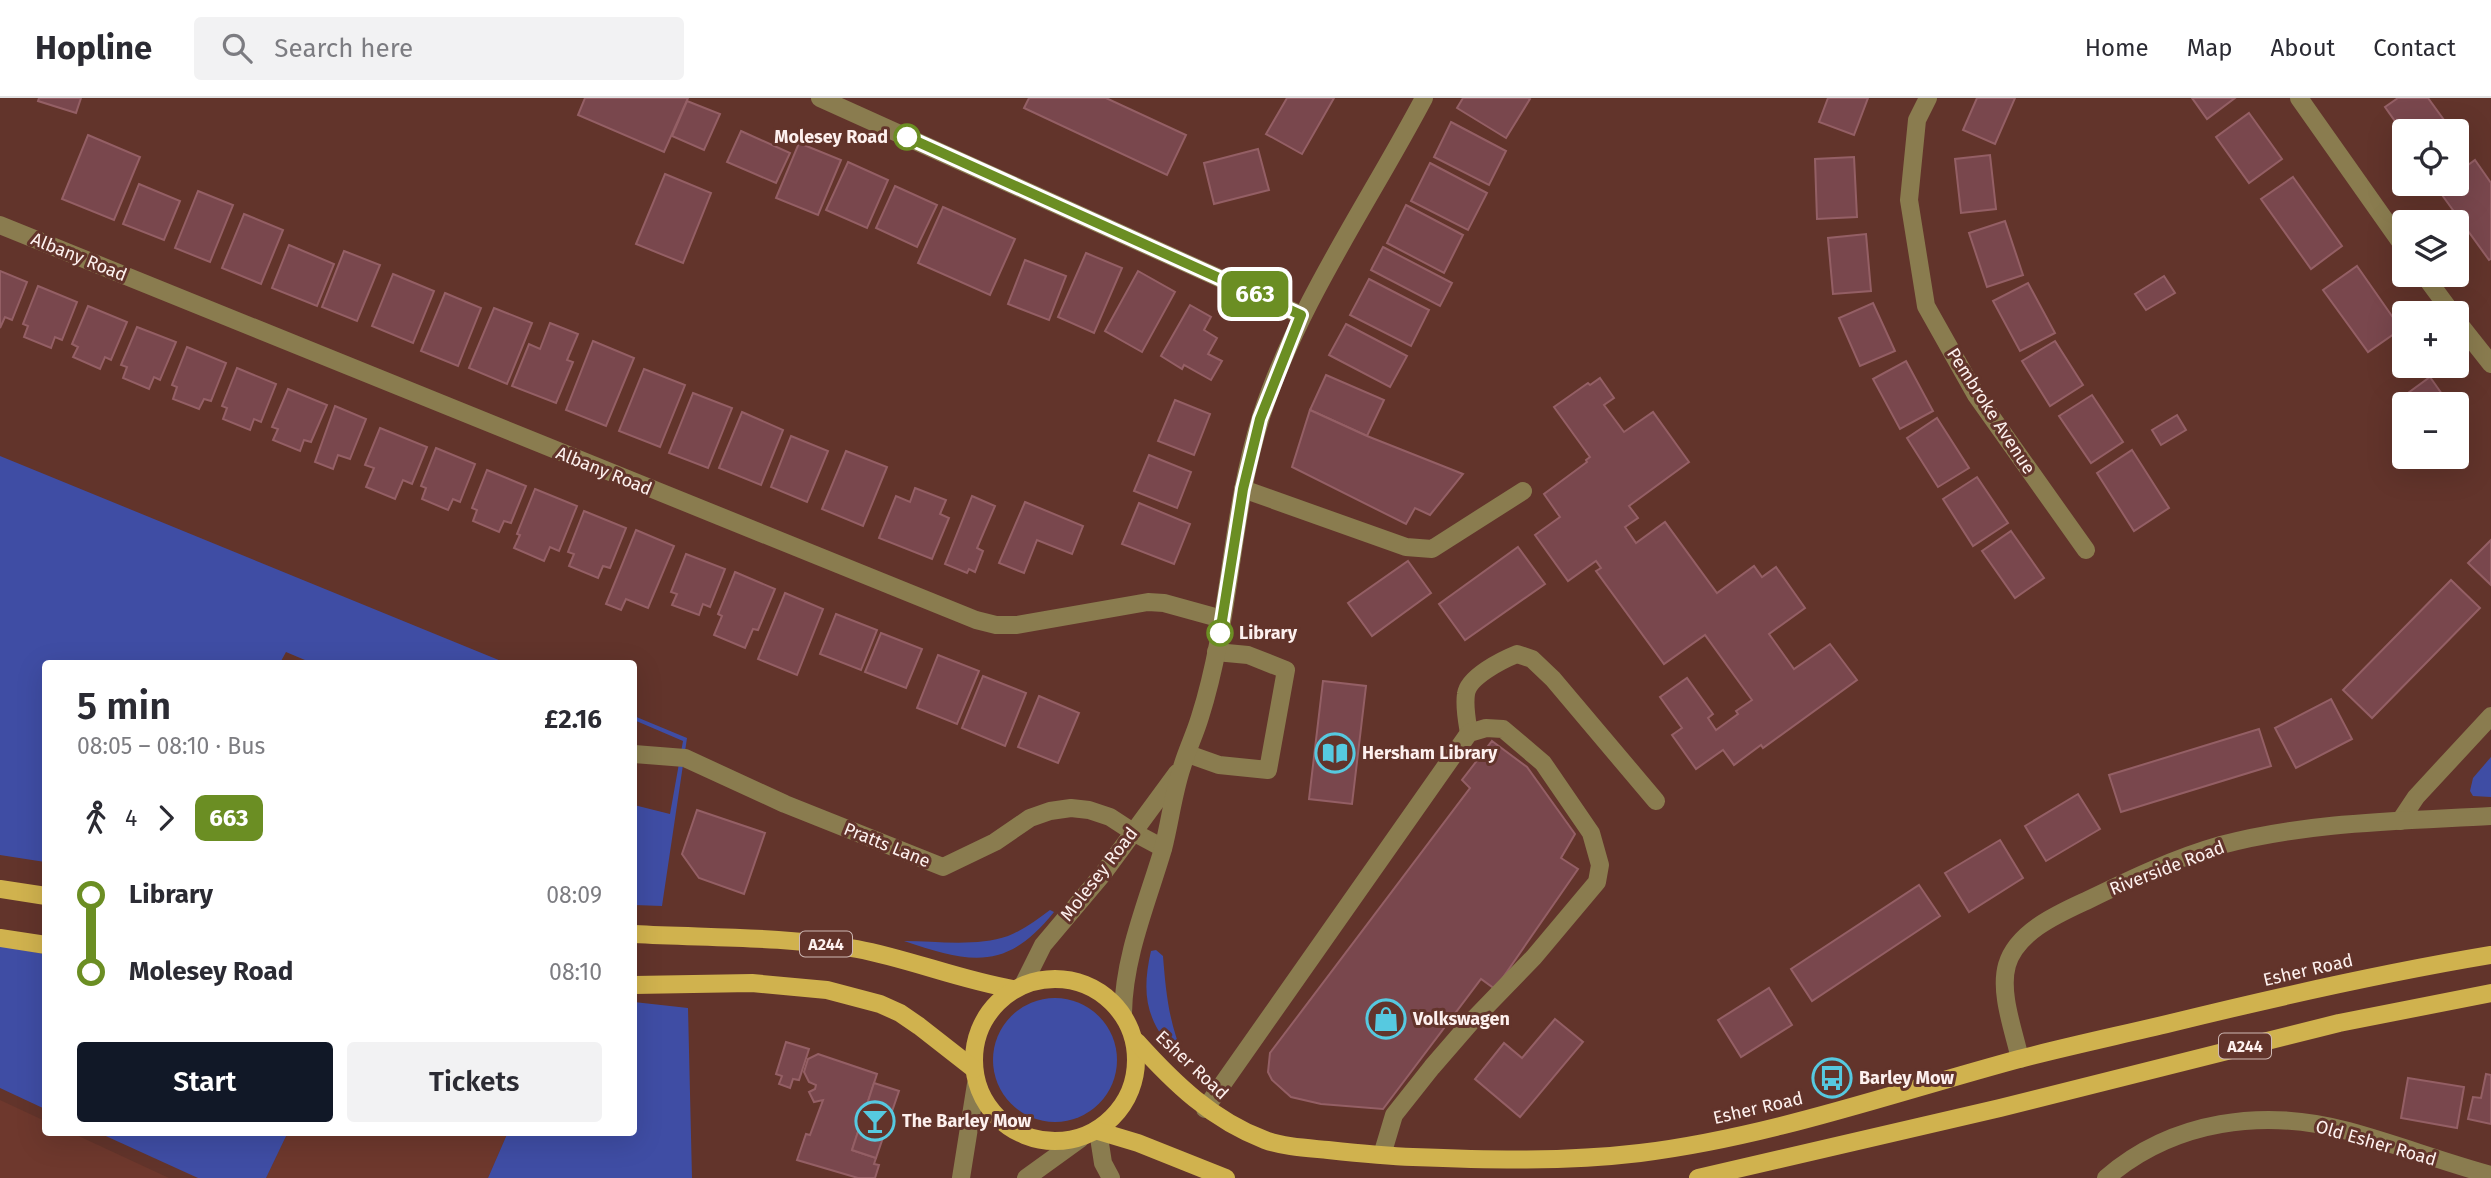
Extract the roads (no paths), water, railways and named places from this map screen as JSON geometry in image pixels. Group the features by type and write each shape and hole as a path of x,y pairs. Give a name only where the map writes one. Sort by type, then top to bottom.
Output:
{"main road":[{"path":"0,889 42,895"},
{"name":"A244","path":"637,934 823,944 880,954 962,978 1018,987"},
{"path":"0,938 42,944"},
{"name":"Esher Road","path":"1137,1042 1205,1109 1237,1129 1269,1142 1382,1155 1506,1160 1640,1153 1807,1119 2021,1059 2341,983 2491,955"},
{"path":"1039,981 1072,983 1108,998 1133,1028 1137,1042 1134,1081 1118,1111 1098,1132 1080,1139 1055,1140 1037,1137 1017,1129 988,1107 975,1077 974,1052 982,1020 998,998 1018,987 1039,981"},
{"path":"637,985 752,983 827,990 880,1004 919,1026 975,1077"},
{"name":"A244","path":"1698,1178 2000,1108 2339,1023 2491,993"},
{"path":"1098,1132 1138,1143 1226,1178"}],"street":[{"path":"820,98 1301,315"},
{"name":"Molesey Road","path":"1123,1013 1127,971 1139,922 1163,848 1216,652 1243,489 1260,419 1301,315 1424,98"},
{"name":"Pembroke Avenue","path":"1928,98 1917,120 1909,200 1926,306 1976,395 2086,550"},
{"path":"2299,98 2392,230"},
{"name":"Albany Road","path":"0,225 976,620 996,625 1017,625 1148,602 1164,603 1222,619"},
{"path":"2469,336 2491,364"},
{"path":"1243,489 1406,547 1432,550 1523,491"},
{"path":"1185,760 1268,770 1286,670 1248,655 1216,652"},
{"path":"1469,733 1466,691 1472,681 1501,660 1517,654 1532,659 1553,679 1656,801"},
{"path":"2400,821 2416,797 2491,716"},
{"path":"1205,1109 1469,733 1486,727 1503,729 1543,762 1591,833 1600,865 1597,882 1534,957 1471,1022 1394,1115 1382,1155"},
{"name":"Pratts Lane","path":"637,754 685,758 785,804 943,867 995,842 1030,818 1071,808 1110,817 1163,848"},
{"name":"Molesey Road","path":"1018,987 1043,944 1102,875 1185,760"},
{"name":"Riverside Road","path":"2021,1059 2007,996 2008,963 2016,947 2032,932 2059,914 2165,865 2220,845 2307,830 2491,816"},
{"path":"961,1178 975,1077"},
{"name":"Old Esher Road","path":"2106,1178 2144,1150 2182,1134 2216,1125 2256,1120 2308,1123 2346,1130 2459,1172 2491,1175"},
{"path":"1098,1132 1103,1163 1111,1178"},
{"path":"1026,1178 1080,1139"}],"place":[{"name":"Molesey Road","path":"907,137"},
{"name":"Library","path":"1220,633"},
{"name":"Hersham Library","path":"1335,753"},
{"name":"Volkswagen","path":"1386,1019"},
{"name":"Barley Mow","path":"1832,1078"},
{"name":"The Barley Mow","path":"875,1121"}]}
